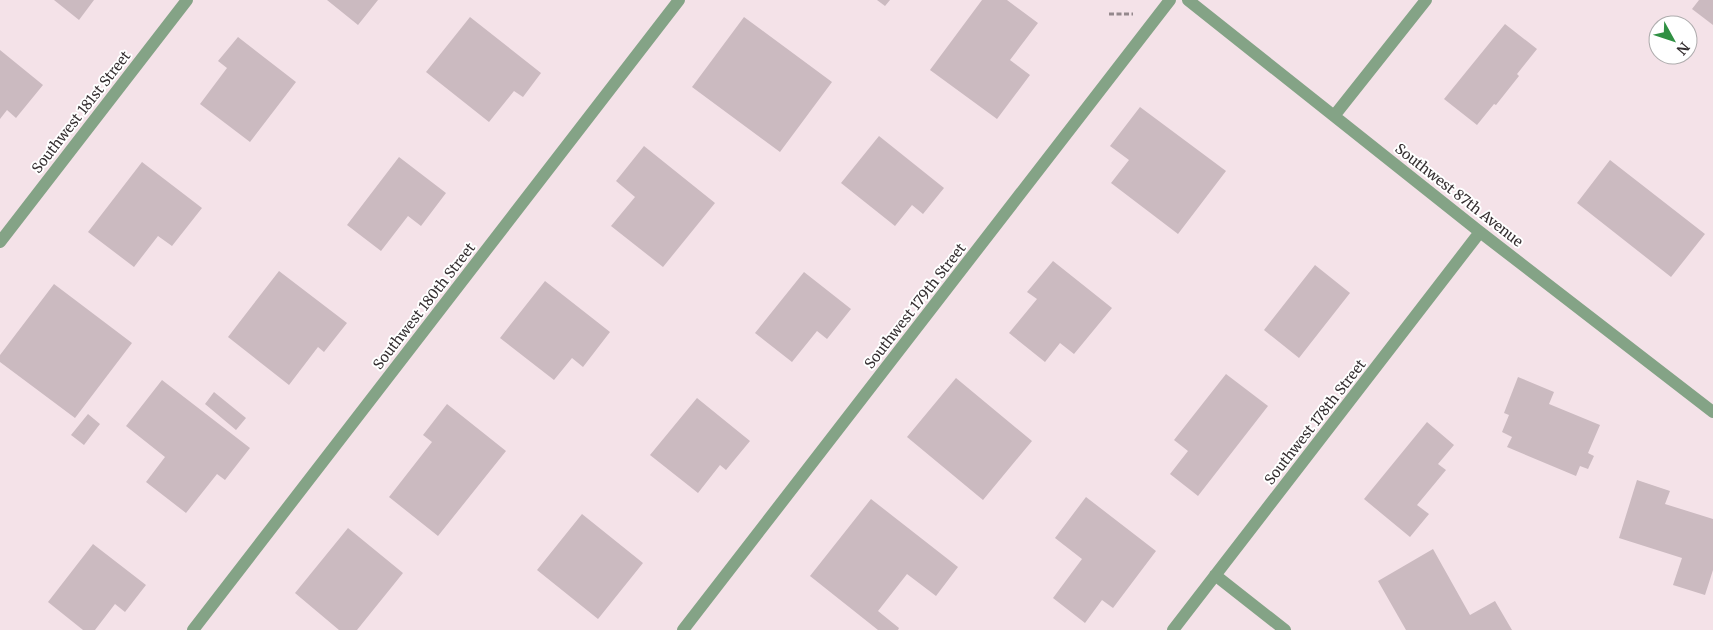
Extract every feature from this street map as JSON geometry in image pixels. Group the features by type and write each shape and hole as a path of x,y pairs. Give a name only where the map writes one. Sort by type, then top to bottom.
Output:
{"street":[{"name":"Southwest 181st Street","path":"0,242 187,0"},
{"name":"Southwest 180th Street","path":"193,630 679,0"},
{"name":"Southwest 179th Street","path":"683,630 1170,0"},
{"name":"Southwest 87th Avenue","path":"1188,0 1480,232 1713,412"},
{"path":"1334,116 1426,0"},
{"name":"Southwest 178th Street","path":"1173,630 1480,232"},
{"path":"1216,575 1285,630"}],"path":[{"path":"1109,14 1134,14"}],"building":[{"path":"54,0 94,0 79,20"},
{"path":"327,0 378,0 358,25"},
{"path":"877,0 890,0 885,6"},
{"path":"982,0 1007,0 1038,23 1010,60 1030,75 997,119 930,70"},
{"path":"1699,0 1713,0 1713,25 1692,9"},
{"path":"470,17 541,73 523,97 514,91 489,122 426,72"},
{"path":"744,17 832,82 780,152 692,87"},
{"path":"1505,24 1537,49 1517,74 1519,76 1477,125 1444,99"},
{"path":"238,37 296,82 250,142 200,104 227,68 218,61"},
{"path":"0,50 43,85 16,118 7,110 0,119"},
{"path":"1140,107 1226,171 1178,234 1111,183 1129,160 1110,146"},
{"path":"879,136 944,188 923,214 912,205 895,226 841,183"},
{"path":"644,146 715,203 663,267 611,226 635,197 616,181"},
{"path":"399,157 446,193 421,226 408,216 381,251 347,225"},
{"path":"1610,160 1705,234 1671,277 1577,203"},
{"path":"142,162 202,208 172,246 158,236 134,267 88,232"},
{"path":"1053,261 1112,308 1074,354 1060,343 1045,362 1009,333 1037,299 1027,292"},
{"path":"1315,265 1350,293 1299,358 1264,330"},
{"path":"279,271 347,323 324,352 318,347 289,385 228,337"},
{"path":"804,272 851,309 827,339 817,331 792,362 755,333"},
{"path":"545,281 610,332 583,367 572,358 554,380 500,338"},
{"path":"54,284 132,343 75,418 0,362 0,355"},
{"path":"1226,374 1268,406 1198,496 1170,474 1188,451 1174,440"},
{"path":"1518,377 1554,392 1549,404 1600,425 1588,453 1594,456 1588,469 1580,466 1576,476 1507,447 1512,437 1502,432 1509,415 1504,413"},
{"path":"956,378 1032,441 983,500 907,437"},
{"path":"162,380 250,448 225,480 217,474 186,513 146,482 165,457 126,426"},
{"path":"214,392 246,418 236,430 205,404"},
{"path":"697,398 750,441 726,470 720,465 698,493 650,455"},
{"path":"447,404 506,451 438,536 389,497 432,442 423,435"},
{"path":"88,414 100,424 84,445 71,435"},
{"path":"1427,422 1454,445 1438,464 1446,470 1417,505 1429,514 1410,537 1364,499"},
{"path":"1637,480 1670,491 1665,504 1713,519 1713,570 1705,595 1673,585 1682,558 1619,538"},
{"path":"1086,497 1156,551 1113,608 1102,600 1085,623 1053,598 1082,559 1055,538"},
{"path":"871,499 958,567 936,596 907,574 878,611 899,628 898,630 878,630 810,576"},
{"path":"582,514 643,563 598,619 537,570"},
{"path":"348,528 403,573 357,630 339,630 295,593"},
{"path":"93,544 146,585 125,612 115,604 95,630 83,630 48,602"},
{"path":"1433,549 1470,615 1495,601 1512,630 1406,630 1378,581"}]}
